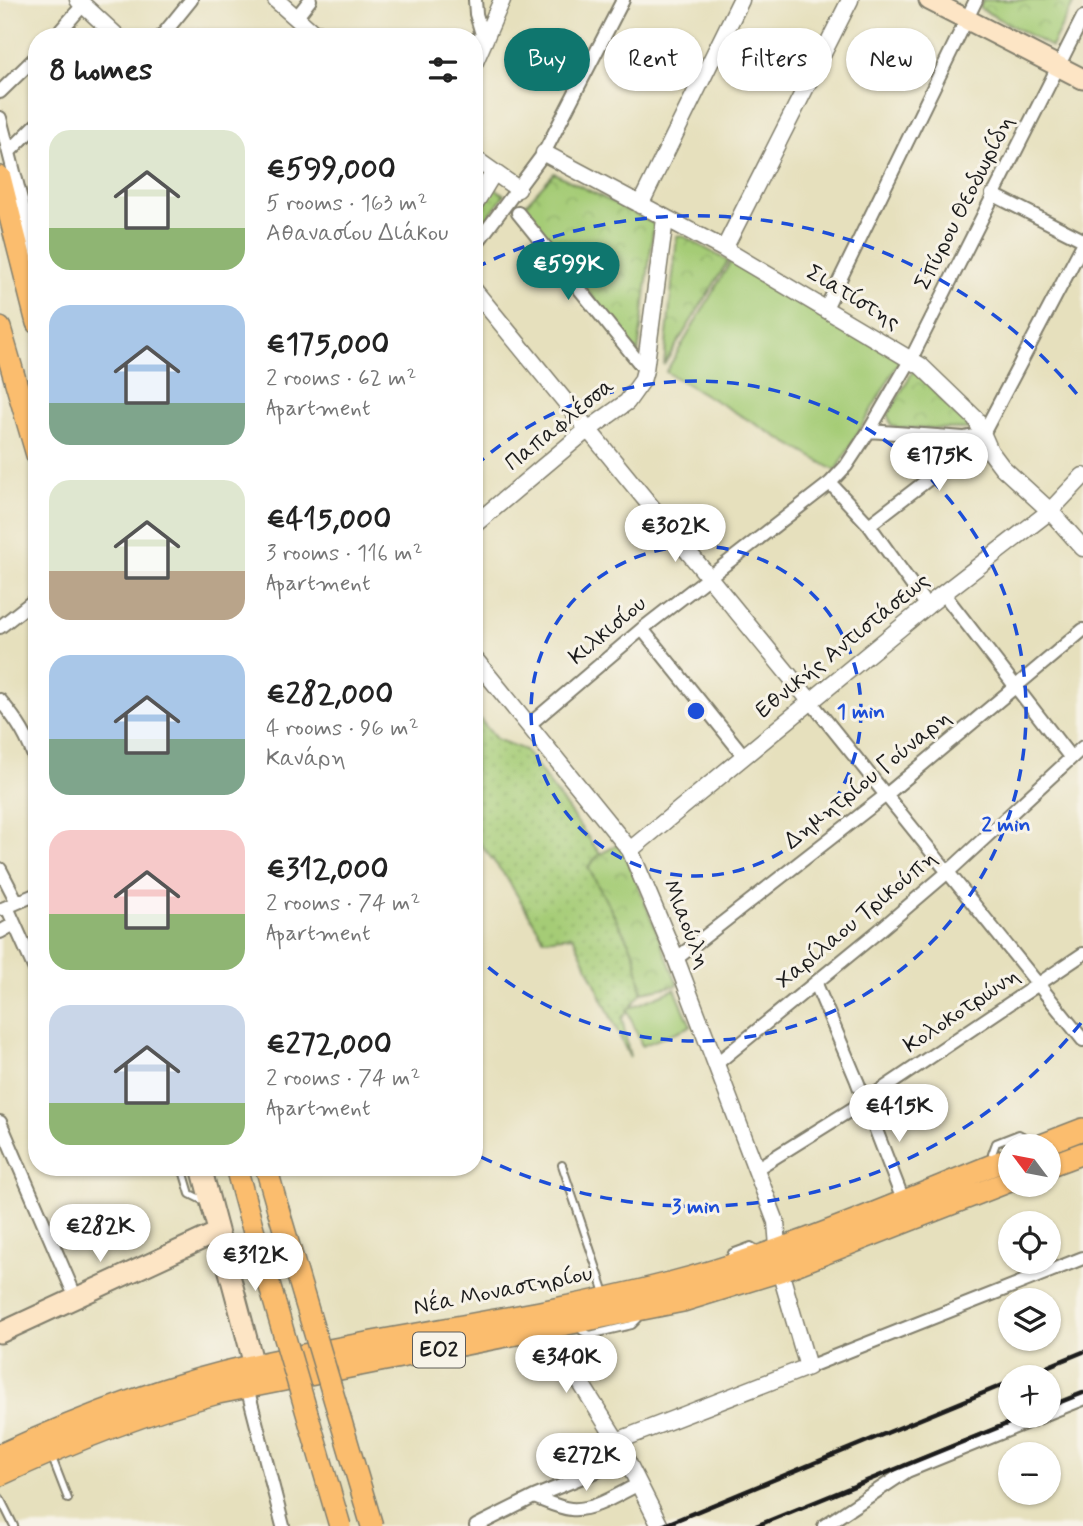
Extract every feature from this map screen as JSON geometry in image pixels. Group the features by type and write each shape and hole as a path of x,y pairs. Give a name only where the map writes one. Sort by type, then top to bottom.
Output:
{"main road":[{"path":"929,0 1083,79"},
{"path":"0,177 28,287"},
{"path":"0,328 28,424"},
{"path":"1061,1135 1083,1129"},
{"path":"1061,1161 1083,1153"},
{"name":"Νέα Μοναστηρίου","path":"0,1455 79,1420 185,1383 254,1365 607,1298 666,1284 778,1250 903,1200 998,1157"},
{"path":"203,1176 254,1365"},
{"path":"238,1176 340,1526"},
{"path":"269,1176 372,1526"},
{"name":"Νέα Μοναστηρίου","path":"0,1475 166,1408 247,1387 683,1301 780,1271 998,1186"},
{"path":"0,1333 218,1232"}],"street":[{"path":"168,28 191,0"},
{"path":"276,0 308,28"},
{"path":"296,18 310,0"},
{"path":"475,0 477,28"},
{"path":"483,34 502,0"},
{"path":"483,235 544,153 623,0"},
{"path":"639,205 741,0"},
{"path":"724,249 850,0"},
{"path":"825,308 976,0"},
{"path":"62,28 83,2 109,28"},
{"name":"Σπύρου Θεοδωρίδη","path":"911,359 1083,17"},
{"path":"0,92 28,65"},
{"path":"0,118 28,223"},
{"path":"10,151 28,133"},
{"name":"Σιατίστης","path":"544,153 724,249 911,359 967,408 976,419 990,451 1002,467 1050,511 1083,548"},
{"path":"483,164 518,189"},
{"path":"483,190 494,172"},
{"path":"869,526 984,434 1083,242 992,194"},
{"path":"517,213 645,370"},
{"name":"Παπαφλέσσα","path":"483,518 589,430 627,402 642,381 665,219"},
{"path":"483,301 1083,1040"},
{"name":"Κιλκισίου","path":"530,724 642,629 830,483 846,466 869,431 911,359"},
{"path":"869,431 964,438 984,434"},
{"name":"Εθνικής Αντιστάσεως","path":"630,850 943,593 1050,511 1083,475"},
{"path":"830,483 869,526 927,606"},
{"path":"943,593 1071,758"},
{"path":"0,627 28,605"},
{"path":"642,629 744,756"},
{"name":"Δημητρίου Γούναρη","path":"676,959 886,795 1083,630"},
{"name":"Μιαούλη","path":"483,669 630,850 676,959 778,1227 780,1271 808,1367"},
{"path":"0,700 28,738"},
{"name":"Χαρίλαου Τρικούπη","path":"716,1064 816,984 948,872 1083,747"},
{"path":"0,869 8,906 28,954"},
{"path":"8,906 28,898"},
{"path":"0,932 14,924"},
{"name":"Κολοκοτρώνη","path":"756,1169 864,1101 1083,954"},
{"path":"816,984 903,1200"},
{"path":"0,1122 76,1298"},
{"path":"617,1441 1083,1258"},
{"path":"547,1329 617,1441 660,1526"},
{"path":"247,1387 284,1526"},
{"path":"1061,1408 1083,1399"},
{"path":"824,1526 907,1471 1013,1428"},
{"path":"476,1526 534,1497 626,1459"},
{"path":"534,1497 570,1509 583,1508 597,1505 639,1484"}],"lane":[{"path":"562,1165 607,1298"},
{"path":"185,1176 190,1194 200,1199"},
{"path":"730,1258 732,1253 751,1246 756,1249"},
{"path":"582,1331 590,1335 632,1325 638,1318"},
{"path":"50,1453 68,1499"},
{"path":"0,1498 14,1526"}],"green space":[{"path":"983,0 1075,0 1051,47 979,8"},
{"path":"554,173 654,223 638,354 522,208"},
{"path":"493,186 504,195 485,221 483,201"},
{"path":"677,236 683,236 728,261 664,365"},
{"path":"731,261 900,360 836,471 666,372"},
{"path":"914,369 970,429 898,428 891,425 888,415"},
{"path":"483,723 496,739 525,750 600,854 588,867 635,954 642,992 622,1018 630,1058 573,936 544,939 506,877 483,848"},
{"path":"621,843 678,985 642,992 635,954 588,867 600,854"},
{"path":"675,989 691,1026 642,1046 627,1009"}],"railway":[{"path":"1051,1365 1083,1352"},
{"path":"662,1526 998,1387"},
{"path":"1061,1402 1083,1393"},
{"path":"756,1526 998,1427"}]}
